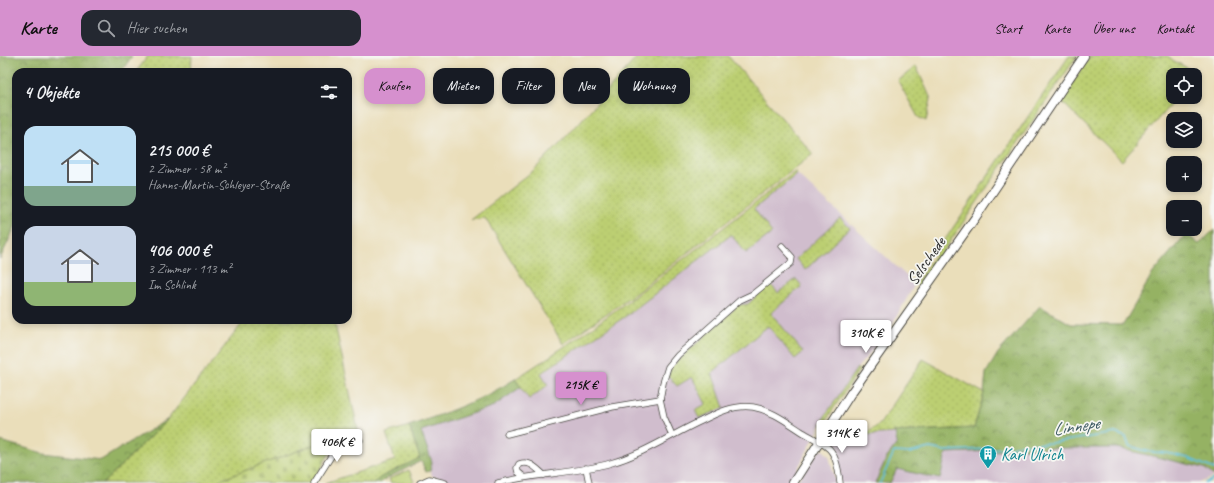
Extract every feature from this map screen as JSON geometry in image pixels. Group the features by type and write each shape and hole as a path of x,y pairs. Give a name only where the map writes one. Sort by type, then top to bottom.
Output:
{"street":[{"name":"Selschede","path":"793,483 850,393 975,218 1084,56"},
{"path":"672,435 664,417 660,399 662,383 668,367 678,355 740,300 753,294 790,263 792,257 782,246"},
{"path":"507,434 612,407 660,399"},
{"path":"498,483 524,477 610,464 630,457 721,411 740,407 753,407 769,412 828,447 836,462 840,483"},
{"path":"314,483 335,450 342,445 360,440"},
{"path":"524,477 518,472 517,468 519,464 525,462 530,463 544,475"},
{"path":"586,468 589,483"},
{"path":"420,483 429,479 445,483"}],"shaded area":[{"path":"797,174 915,284 886,335 857,368 825,416 790,483 455,483 432,476 430,471 432,462 421,431 494,406 521,387 530,399 541,374 626,316 731,235 746,253 754,209"},
{"path":"831,432 864,435 895,433 897,443 886,459 875,483 840,483"},
{"path":"1019,448 1117,448 1204,468 1214,477 1199,483 890,483 897,469 946,453 1013,450"},
{"path":"823,450 829,456 836,483 796,483 818,452"}],"green space":[{"path":"0,56 132,56 124,68 12,68 12,234 0,259"},
{"path":"148,56 192,56 191,68 139,68"},
{"path":"638,56 728,56 813,154 640,290 563,344 485,218 471,220 534,170 596,104 610,104 610,88 618,79 618,104 690,104 690,68 627,68"},
{"path":"1069,56 1077,56 919,287 915,284"},
{"path":"1090,56 1168,56 1187,68 1166,68 1166,104 1171,104 1122,161 1061,101"},
{"path":"916,66 931,99 926,121 918,117 898,81"},
{"path":"796,171 797,174 754,209 772,233 746,253 731,235 626,316 541,373 548,385 529,399 515,379 623,305"},
{"path":"840,218 850,228 805,270 796,259"},
{"path":"1214,230 1214,476 1204,468 1117,448 1019,448 1013,450 946,453 940,479 897,469 890,483 875,483 886,459 897,443 895,433 893,432 974,428 984,393 986,373 998,353 1040,306 1071,324 1123,325 1153,273 1184,236 1189,236 1199,244"},
{"path":"796,279 802,286 771,313 803,352 795,359 768,326 712,373 724,408 699,418 695,410 706,404 692,377 677,386 668,376 671,367 738,305 748,304 770,284 778,293"},
{"path":"242,324 335,324 358,430 356,440 355,436 333,442 332,438 215,482 216,483 103,483 168,419"},
{"path":"923,359 984,393 974,428 864,435 880,424"},
{"path":"857,368 859,370 830,414 824,426 821,425 825,416"},
{"path":"515,379 521,387 494,406 421,431 432,462 430,471 426,472 421,461 380,483 374,483 381,477 420,458 409,426 477,400"},
{"path":"168,419 103,483 0,483 0,441 43,453 101,460"},
{"path":"409,426 420,458 381,477 374,483 325,483 395,460 386,433"},
{"path":"332,438 334,446 312,483 215,482"},
{"path":"409,470 414,482 391,483 389,479"}],"waterway":[{"name":"Linnepe","path":"880,483 894,452 909,453 930,448 945,451 1009,448 1019,445 1051,443 1115,433 1126,437 1129,446 1150,452 1167,453 1188,458 1214,469"},
{"path":"1205,483 1214,479"}],"place":[{"name":"Karl Ulrich","path":"988,469"}]}
